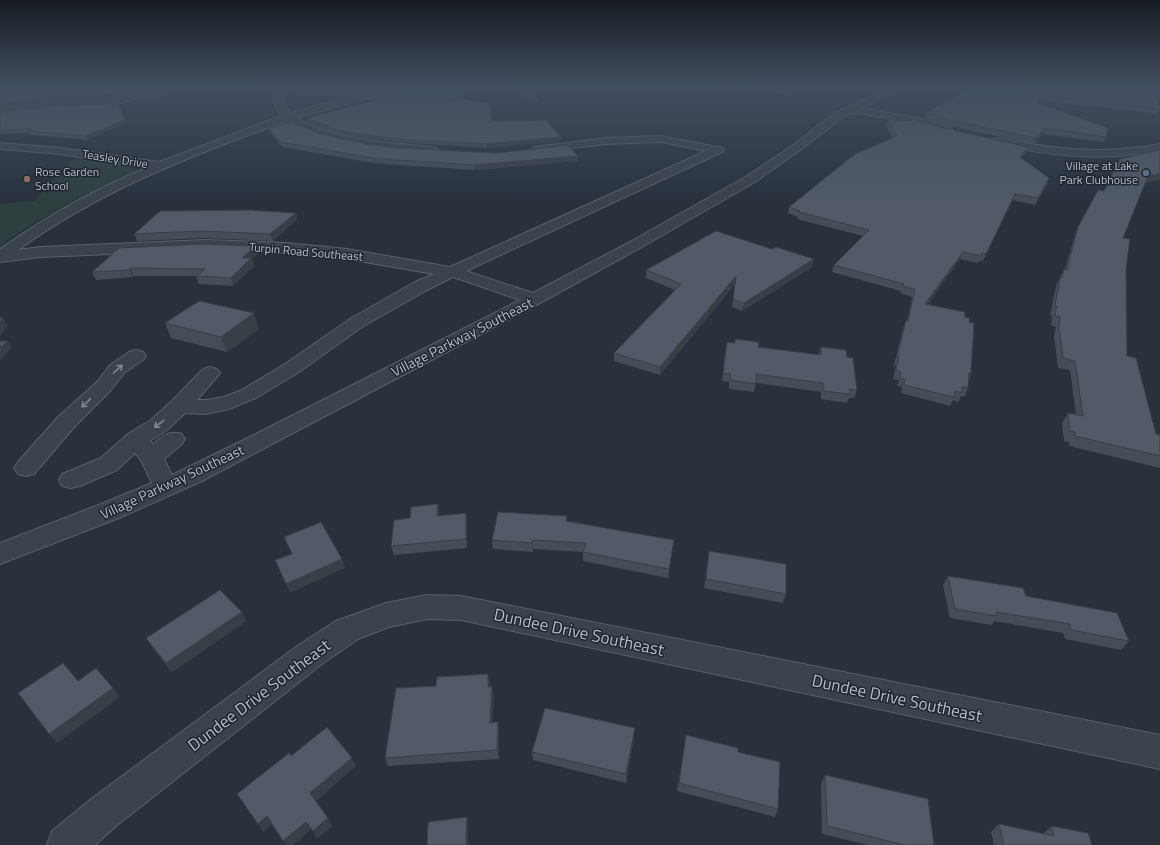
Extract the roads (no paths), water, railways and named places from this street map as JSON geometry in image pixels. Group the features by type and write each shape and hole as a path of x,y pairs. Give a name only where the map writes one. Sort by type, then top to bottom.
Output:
{"street":[{"path":"0,257 21,241 76,206 113,187 159,166 264,125"},
{"path":"301,125 325,135 368,144 447,151"},
{"name":"Village Parkway Southeast","path":"0,554 110,511 166,487 260,441 534,299 635,245 751,179 792,151 825,125"},
{"path":"927,125 961,133"},
{"path":"180,406 206,407 229,403 236,400 292,368 349,328 374,304 403,288 452,272 718,150 679,141 648,139 606,141 524,151"},
{"path":"989,139 1046,150 1077,153 1134,153 1160,147"},
{"name":"Teasley Drive","path":"0,146 30,147 159,166"},
{"path":"12,154 30,147"},
{"name":"Turpin Road Southeast","path":"0,257 95,249 223,245 347,254 452,272 505,288 534,299"},
{"path":"351,266 356,262 410,273 403,288"},
{"path":"329,327 349,328"},
{"path":"26,468 67,421 104,386 117,369 136,356"},
{"path":"144,448 159,425 180,406 210,373"},
{"path":"71,480 144,448 174,439"},
{"path":"144,448 166,487"},
{"name":"Dundee Drive Southeast","path":"66,845 109,808 311,654 347,630 386,615 427,607 461,608 1160,752"}],"place":[{"name":"Village at Lake Park Clubhouse","path":"1146,173"},
{"name":"Rose Garden School","path":"27,179"}]}
